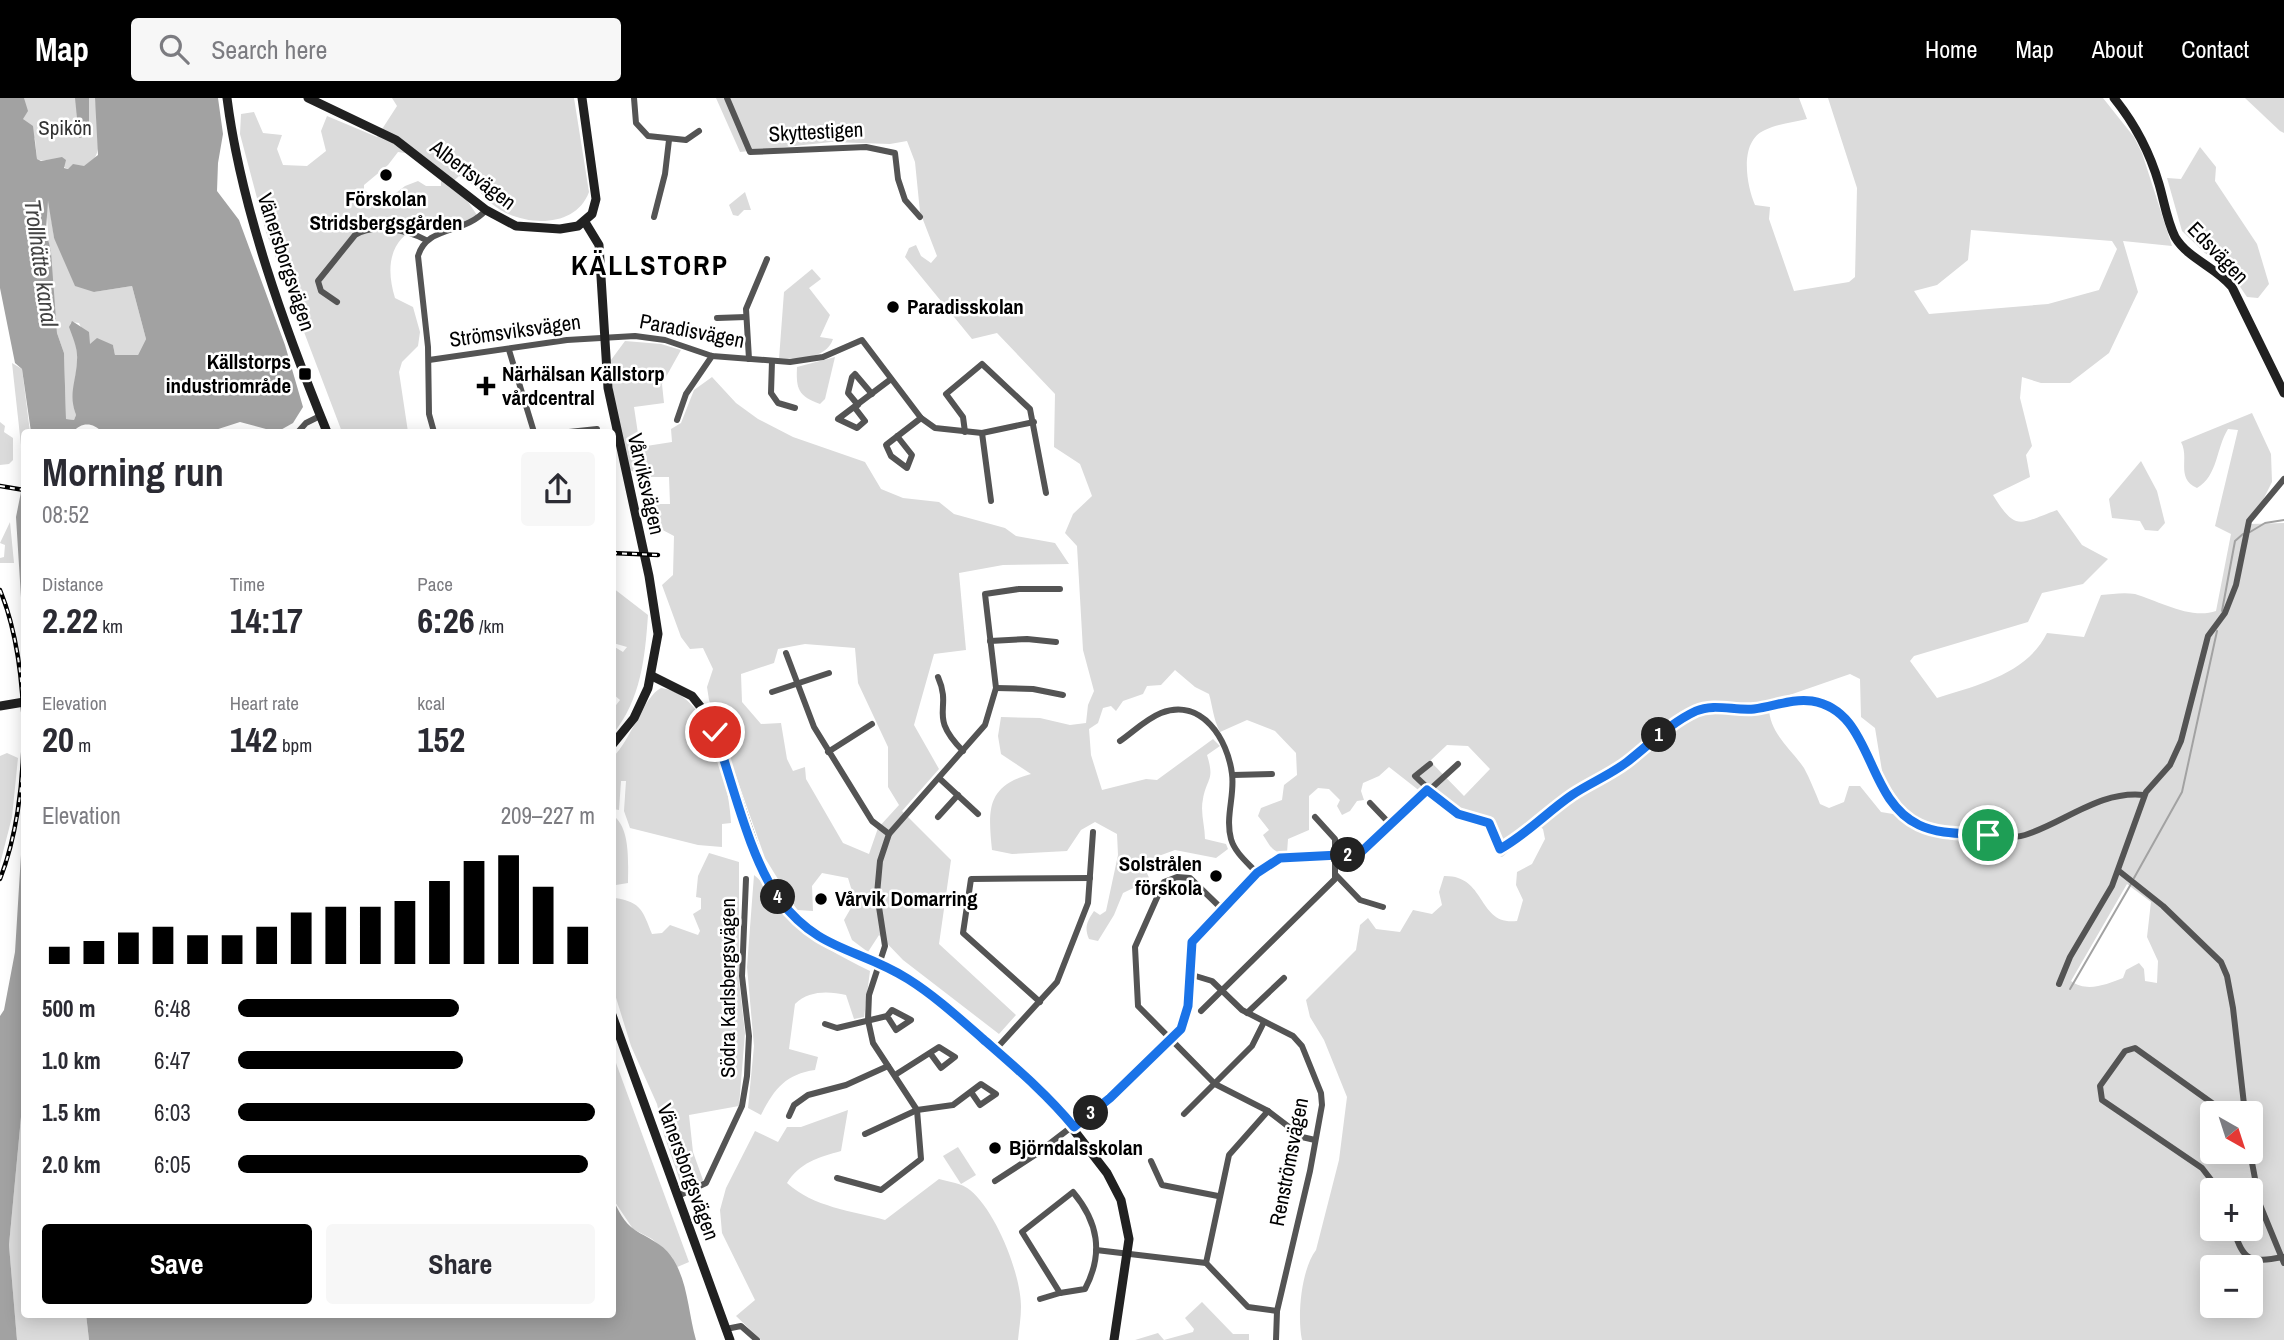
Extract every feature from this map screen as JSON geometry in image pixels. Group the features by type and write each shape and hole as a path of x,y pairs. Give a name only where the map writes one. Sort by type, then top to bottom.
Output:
{"street":[{"name":"Vänersborgsvägen","path":"227,98 235,156 253,223 326,429"},
{"name":"Albertsvägen","path":"307,98 396,140 486,210 509,224 524,228 571,228 585,222"},
{"path":"582,98 596,200 592,214 585,222"},
{"path":"634,98 636,123 641,131 669,140 693,139 699,131"},
{"name":"Skyttestigen","path":"727,98 750,152 866,147 895,152 898,179 905,200 920,217"},
{"name":"Edsvägen","path":"2114,98 2141,138 2175,237 2189,253 2218,273 2232,287 2284,393"},
{"path":"654,217 665,174 669,140"},
{"path":"337,302 321,291 318,281 362,230 376,229 426,240 471,224 486,210"},
{"name":"Vårviksvägen","path":"585,222 598,245 608,388 649,576 657,634 652,676 639,707 616,739"},
{"name":"Strömsviksvägen","path":"426,240 420,249 417,262 429,360 429,406 433,429"},
{"path":"749,359 746,317 751,293 765,268 767,258"},
{"path":"718,318 746,317"},
{"name":"Strömsviksvägen","path":"429,360 606,337"},
{"name":"Paradisvägen","path":"606,337 650,337 712,356 772,361 806,361 823,357 862,340 921,418"},
{"path":"509,350 533,429"},
{"path":"677,421 687,394 712,356"},
{"name":"Paradisvägen","path":"772,361 771,393 778,403 795,408"},
{"path":"965,432 963,417 946,394 982,364 1030,409 1046,493"},
{"path":"872,394 855,374 848,393 856,406 872,394 891,379"},
{"path":"300,429 320,416"},
{"path":"897,436 912,456 907,468 891,456 886,445 897,436 921,418 935,428 982,433 1034,422"},
{"path":"982,433 991,501"},
{"path":"2059,984 2070,957 2108,897 2144,795 2170,765 2181,741 2204,647 2208,636 2225,613 2236,585 2249,521 2284,479"},
{"path":"837,1178 881,1191 921,1160 916,1110 873,1043 868,1020 869,995 885,946 877,894 880,861 889,834 985,725 996,688 985,594 1019,589 1060,589"},
{"path":"990,641 1027,639 1056,642"},
{"path":"786,653 798,681 805,708 828,752 872,821 889,834"},
{"path":"772,692 798,681 829,673"},
{"path":"652,676 692,696 711,720 762,868 779,898 810,932 835,947 879,965 918,986 1045,1094 1074,1127 1118,1194 1128,1224 1129,1254 1116,1314 1114,1340"},
{"path":"938,677 942,686 942,721 950,737 963,751"},
{"path":"996,688 1033,689 1063,695"},
{"path":"1430,764 1415,776 1427,790 1458,814 1489,823 1500,849 1520,838 1574,794 1628,761 1663,732 1696,711 1710,707 1752,709 1803,701 1833,709 1855,731 1890,802 1914,822 1934,830 2018,837 2050,826 2083,807 2144,795"},
{"path":"1120,741 1161,713 1191,713 1208,721 1222,738 1233,775 1230,836 1236,849 1257,873"},
{"path":"828,752 872,724"},
{"path":"995,1181 1074,1127 1110,1098 1184,1024 1192,942 1257,873 1280,858 1359,854 1458,764"},
{"path":"1233,775 1272,774"},
{"path":"939,778 978,814"},
{"path":"938,817 958,795"},
{"path":"1370,803 1391,825"},
{"path":"1315,817 1332,835 1336,875 1360,900 1383,906"},
{"path":"995,1050 1057,982 1088,903 1093,832"},
{"path":"2119,871 2163,906 2221,962 2233,1008 2244,1101"},
{"path":"1201,1011 1336,875"},
{"path":"1040,1002 963,933 971,878 1090,878"},
{"name":"Södra Karlsbergsvägen","path":"678,1196 706,1183 742,1107 749,1036 742,976 746,879"},
{"path":"1222,909 1192,879 1167,880 1135,947 1138,1006 1215,1084 1268,1111 1302,1137 1315,1140"},
{"name":"Renströmsvägen","path":"1189,974 1212,981 1247,1013 1293,1036 1302,1046 1322,1099 1277,1311 1276,1340"},
{"path":"1247,1013 1284,978"},
{"path":"825,1024 837,1028 887,1016"},
{"path":"1184,1114 1252,1046 1264,1022"},
{"name":"Vänersborgsvägen","path":"616,1026 730,1340"},
{"path":"2209,1101 2135,1048 2125,1051 2101,1086 2102,1100 2202,1168 2210,1178"},
{"path":"895,1075 930,1053"},
{"path":"789,1116 794,1105 808,1095 846,1086 888,1066"},
{"path":"865,1134 916,1110 953,1105 971,1091"},
{"path":"1206,1263 1218,1196 1229,1155 1268,1111"},
{"path":"1151,1161 1162,1185 1218,1196"},
{"path":"2238,1241 2243,1255 2249,1259 2283,1259 2260,1205 2252,1164"},
{"path":"1040,1299 1085,1289 1096,1250 1089,1212 1073,1192 1022,1232 1060,1293"},
{"path":"1096,1250 1206,1263 1248,1307 1277,1311"},
{"path":"726,1329 741,1326 757,1340"}],"green space":[{"name":"Spikön","path":"24,98 95,98 99,144 92,162 83,168 70,169 52,160 37,159 35,139 23,119"},
{"path":"392,98 574,98 589,192 582,204 572,213 560,219 546,221 517,217 504,212 459,176 448,186 466,199 477,215 466,223 450,228 421,225 402,239 392,256 391,276 395,298 413,307 420,332 418,346 402,362 399,372 408,429 341,429 266,232 240,134 241,114 254,112 263,133 282,135 277,149 283,165 307,166 326,151 321,131 327,116 377,137 397,106","holes":["398,152 412,154 441,179 441,186 426,186 418,181 405,186 383,203 364,190 364,185 388,165"]},
{"path":"716,98 1799,98 1807,119 1775,126 1757,136 1751,143 1747,164 1749,186 1755,205 1770,207 1769,219 1794,291 1849,282 1855,277 1857,188 1828,98 2103,98 2134,137 2142,153 2172,246 2123,241 2138,292 2109,353 2070,383 2041,383 2022,377 2020,398 2032,446 2026,455 2030,477 1993,495 2007,515 2019,522 2057,510 2082,545 2108,559 2083,584 2042,593 2028,622 1914,656 1910,661 1937,698 1984,683 2014,668 2027,659 2047,633 2084,637 2101,595 2135,594 2186,611 2216,611 2231,534 2215,526 2238,430 2228,429 2213,469 2204,483 2197,488 2186,479 2181,442 2252,413 2271,454 2272,482 2251,524 2284,523 2284,1340 1302,1340 1300,1306 1304,1281 1316,1250 1339,1160 1347,1097 1324,1040 1310,1017 1306,1000 1356,950 1360,925 1368,918 1376,929 1400,932 1413,910 1432,914 1442,905 1439,892 1444,876 1468,883 1495,916 1517,921 1523,900 1516,885 1517,872 1532,864 1545,839 1543,829 1539,826 1502,857 1496,854 1487,826 1462,820 1444,810 1389,767 1379,776 1363,783 1361,791 1364,800 1357,801 1350,811 1342,815 1337,806 1340,800 1329,789 1318,788 1309,796 1309,830 1288,839 1287,853 1278,852 1263,835 1269,830 1258,816 1261,808 1282,800 1284,785 1297,775 1296,753 1275,731 1247,720 1220,732 1209,694 1195,687 1175,670 1161,685 1147,686 1143,694 1123,701 1116,711 1111,706 1103,708 1098,723 1089,729 1091,755 1102,790 1146,779 1157,780 1213,739 1220,746 1207,755 1210,775 1202,804 1205,839 1226,844 1228,849 1216,858 1175,850 1145,861 1150,880 1123,893 1114,915 1098,941 1089,939 1087,935 1088,921 1094,911 1100,915 1106,911 1118,855 1117,834 1095,822 1081,830 1067,851 1012,854 992,850 990,823 993,802 1005,785 1031,774 1001,754 998,736 1001,717 1040,718 1070,725 1086,723 1088,705 1094,691 1083,650 1077,546 1065,533 1073,514 1092,496 1080,464 1054,447 1055,394 997,333 972,339 905,257 909,248 916,245 921,256 931,263 937,256 920,212 915,162 907,141 890,144 831,142 740,152","holes":["1971,230 2112,241 2117,249 2099,290 2048,304 1929,314 1914,291 1937,285 1968,260","1850,674 1860,679 1861,717 1875,728 1883,777 1901,803 1893,814 1881,812 1860,786 1849,786 1844,802 1829,808 1820,804 1804,768 1775,730 1769,713 1769,702","1447,745 1468,746 1490,769 1464,796 1430,761","2127,884 2151,902 2147,937 2158,961 2157,983 2145,981 2144,969 2139,963 2126,970 2123,978 2110,983 2090,987 2071,981"]},
{"path":"2245,98 2284,98 2284,133 2280,131"},
{"path":"2200,147 2216,167 2215,181 2257,244 2269,284 2258,298 2247,297 2228,269 2205,253 2182,231 2167,178 2181,179"},
{"path":"745,192 751,210 744,210 738,216 733,215 729,205"},
{"path":"46,202 49,202 54,238 94,292 132,286 146,339 138,355 115,355 113,345 89,344 79,323 70,324 77,355 73,394 76,415 74,420 66,419 64,353 57,333"},
{"path":"812,269 821,279 809,288 830,315 820,337 833,339 824,351 818,354 779,359 784,292"},
{"path":"625,341 661,344 681,350 662,384 664,403 634,407 640,447 672,442 671,429 681,423 694,390 712,377 736,403 758,419 793,437 865,462 881,489 903,498 939,502 954,514 1005,528 1016,536 1055,543 1069,564 1003,565 959,573 966,650 934,654 914,725 939,769 902,811 951,860 939,944 1016,1015 999,1034 903,960 879,935 868,952 852,940 844,920 855,901 848,878 822,873 812,886 813,911 797,910 765,858 709,700 707,687 713,669 703,648 690,649 681,637 662,585 673,575 674,536 657,527 653,504 670,504 669,477 646,477 630,470 613,399 611,360","holes":["805,644 855,648 858,683 888,747 888,787 899,805 878,828 869,854 843,843 806,779 805,767 793,771 787,759 781,723 761,724 742,702 741,674 774,663 778,649"]},
{"path":"835,357 825,399 820,404 803,395 798,386 797,367"},
{"path":"12,363 22,369 30,429 21,429 21,445"},
{"path":"0,422 5,426 4,432 13,438 13,460 9,464 0,465"},
{"path":"2141,461 2157,491 2165,523 2158,531 2145,530 2140,521 2112,518 2109,499"},
{"path":"10,522 14,563 0,563 0,558 4,557 5,545 0,543"},
{"path":"616,590 648,615 640,678 630,707 616,730 616,705 620,700 616,697 616,648 623,652 627,647 616,644"},
{"path":"661,688 678,694 692,706 714,743 726,786 731,823 722,824 722,847 698,845 630,828 624,811 626,781 621,781 619,810 616,810 616,754 655,693"},
{"path":"7,753 18,758 12,817 0,864 0,756"},
{"path":"616,818 625,836 628,883 616,885"},
{"path":"709,853 739,862 739,981 745,1033 739,1106 689,1115 693,1152 703,1180 696,1187 687,1188 681,1184 664,1135 657,1104 631,1046 616,998 616,898 636,905 652,934 662,933 670,925 698,935 700,931 693,914 701,909 701,898 696,897 698,876"},
{"path":"754,875 788,917 807,934 870,971 864,1017 854,1019 846,995 826,992 813,994 795,1004 789,1049 818,1057 815,1070 796,1075 782,1084 761,1115 748,1108 754,1046 747,967"},
{"path":"616,1063 689,1262 675,1268 672,1257 652,1239 633,1229 616,1204"},
{"path":"848,1110 841,1151 817,1158 797,1170 787,1183 821,1203 885,1220 939,1179 967,1188 989,1212 1012,1261 1020,1293 1018,1340 761,1340 736,1316 755,1300 722,1233 720,1210 726,1188 755,1131 778,1142 787,1127 801,1127"},
{"path":"21,1117 21,1318 86,1318 89,1340 17,1340 9,1245"},
{"path":"958,1147 976,1175 961,1184 943,1156"},
{"path":"1202,1302 1233,1334 1249,1334 1249,1340 1164,1340 1193,1332 1194,1329 1185,1318"},
{"path":"1158,1333 1164,1340 1135,1340"}],"water":[{"name":"Trollhätte kanal","path":"0,98 24,98 28,111 23,119 33,126 37,159 41,161 62,157 66,160 64,168 68,169 73,164 84,166 98,155 95,98 218,98 223,134 217,191 239,220 285,345 303,407 293,423 282,429 266,429 240,422 218,429 98,429 87,424 76,429 31,429 22,369 15,363 0,288","holes":["48,201 54,238 75,286 94,292 132,286 146,339 138,355 115,355 113,345 97,338 90,344 89,332 72,321 69,327 77,356 73,394 76,415 74,420 66,419 64,353 57,333 51,252 46,230"]},
{"path":"75,98 89,98 89,135 79,138"},
{"path":"21,492 21,598 16,517"},
{"path":"21,855 21,1117 9,1245 17,1340 0,1340 0,1016 4,1010 15,952"},
{"path":"616,1206 628,1224 663,1248 677,1265 696,1340 89,1340 86,1318 616,1318"}],"waterway":[{"path":"2250,532 2265,523 2284,520"},
{"path":"2222,611 2235,541 2243,534"},
{"path":"2134,878 2182,792 2217,631"},
{"path":"2070,989 2131,884"}],"railway":[{"path":"0,486 21,490"},
{"path":"616,553 658,555"},
{"path":"0,590 18,657 21,686"},
{"path":"0,879 18,812 21,784"}],"place":[{"name":"Förskolan Stridsbergsgården","path":"386,175"},
{"name":"Paradisskolan","path":"893,307"},
{"name":"Källstorps industriområde","path":"305,374"},
{"name":"Närhälsan Källstorp vårdcentral","path":"486,386"},
{"name":"Solstrålen förskola","path":"1216,876"},
{"name":"Vårvik Domarring","path":"821,899"},
{"name":"Björndalsskolan","path":"995,1148"}],"district":[{"name":"KÄLLSTORP","path":"650,265"}],"route":[{"path":"715,732 762,868 791,913 810,932 835,947 889,968 940,1002 1045,1094 1074,1127 1110,1098 1181,1029 1188,1006 1192,942 1257,873 1272,860 1280,858 1357,855 1427,790 1452,811 1489,823 1500,849 1520,838 1539,819 1574,794 1611,773 1654,738 1696,711 1710,707 1752,709 1803,701 1815,702 1833,709 1849,722 1860,739 1886,798 1908,818 1934,830 1988,835"}]}
